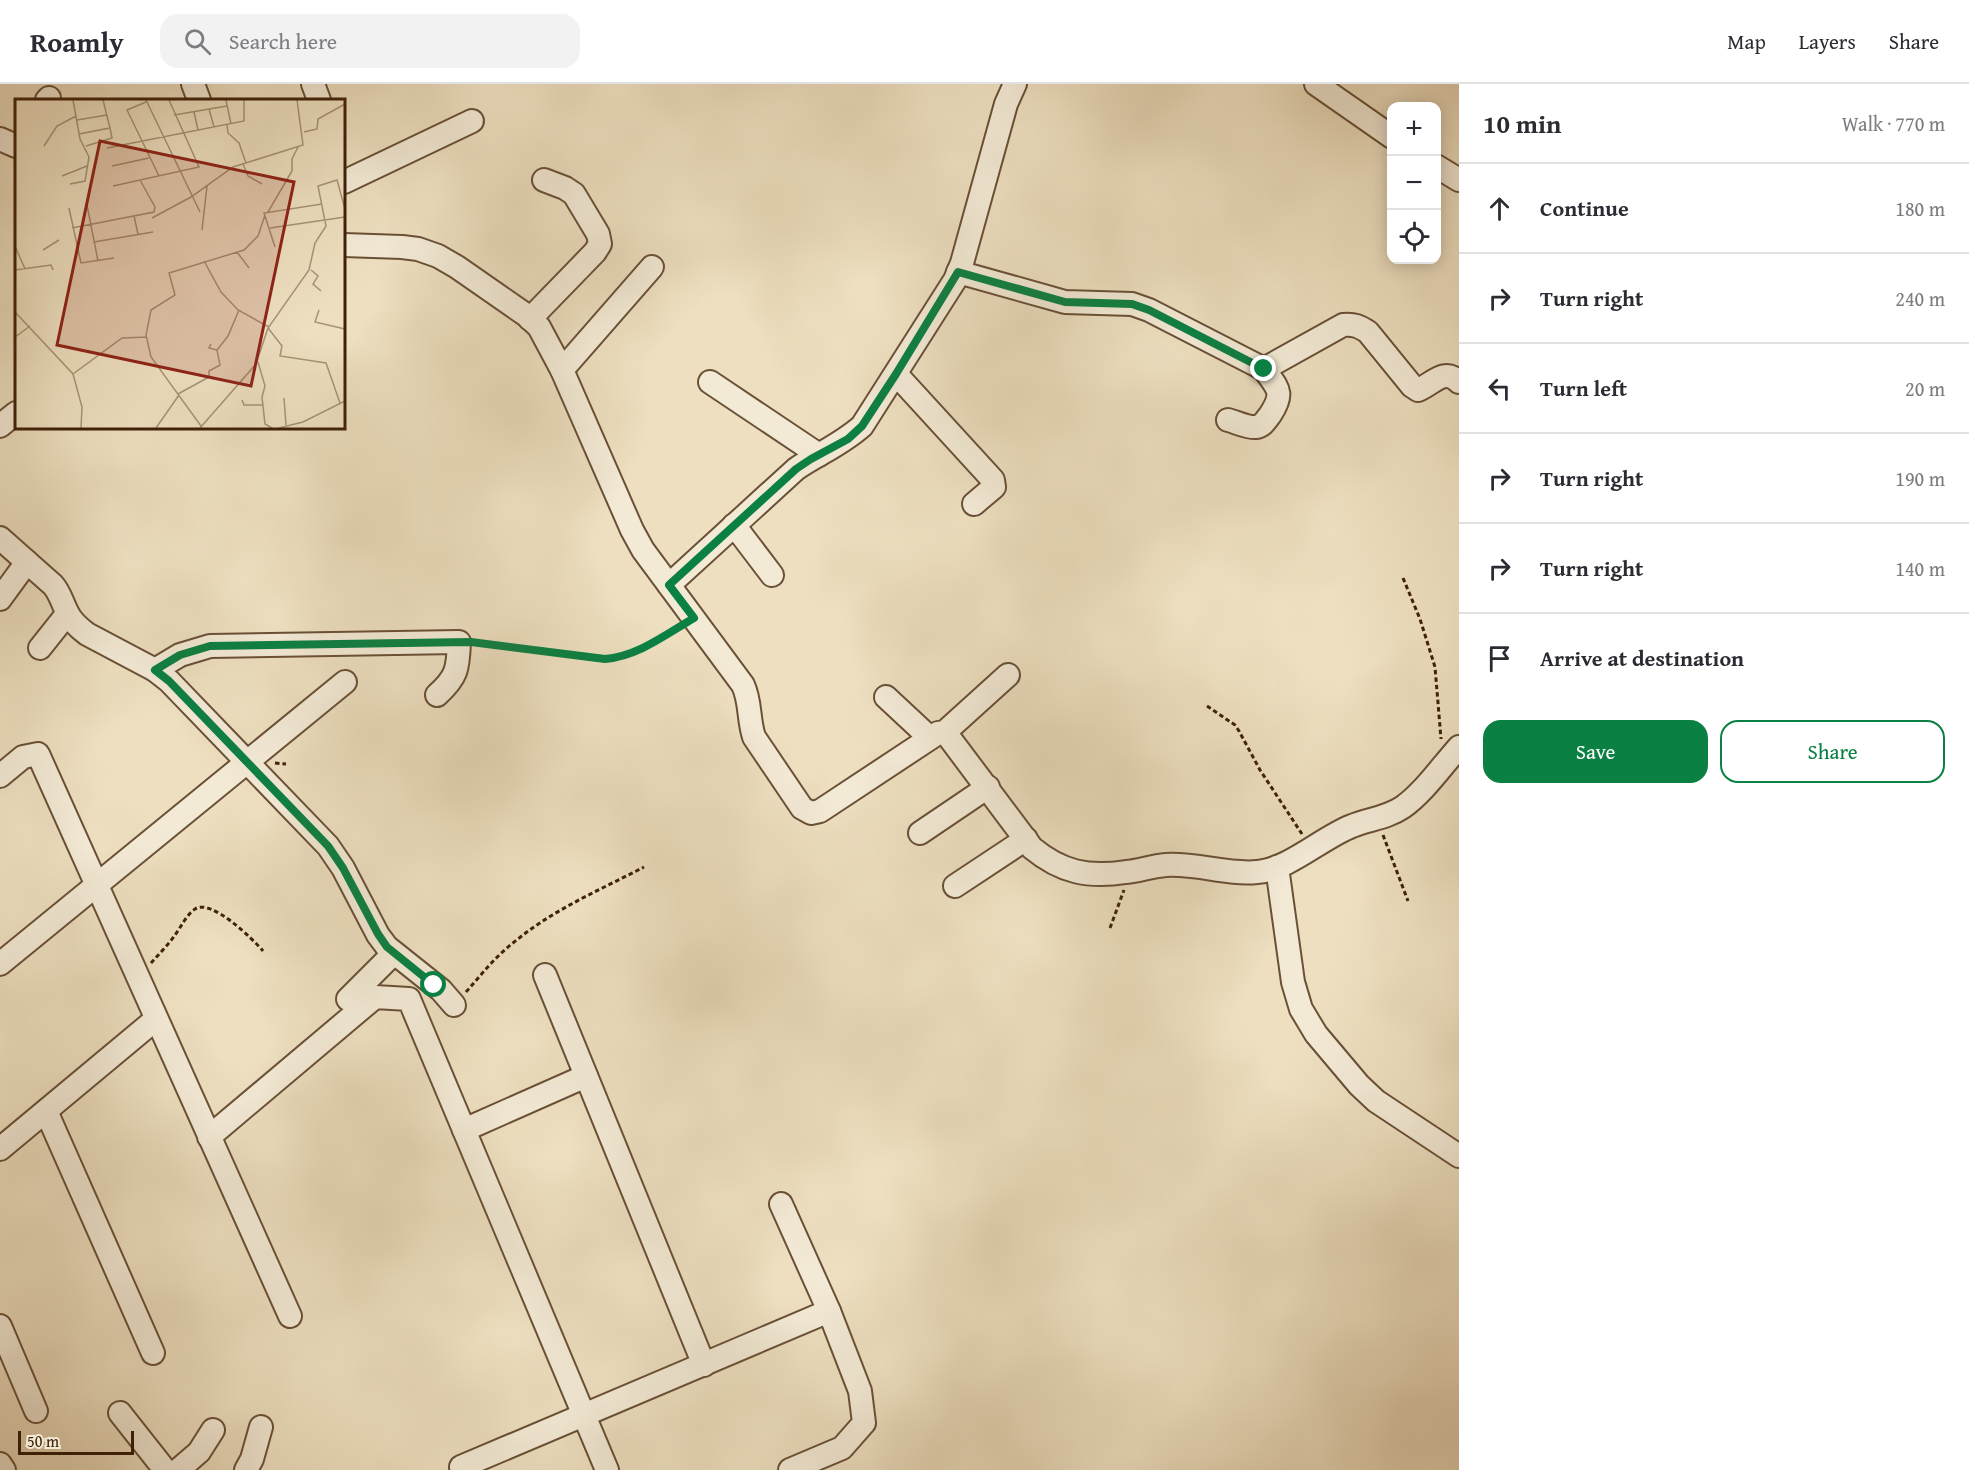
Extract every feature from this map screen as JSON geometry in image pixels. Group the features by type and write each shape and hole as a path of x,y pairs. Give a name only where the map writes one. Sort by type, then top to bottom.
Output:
{"street":[{"path":"193,84 199,99"},
{"path":"313,84 319,99"},
{"path":"669,585 796,469 848,439 862,426 958,272 1006,104 1015,84"},
{"path":"1316,84 1387,134"},
{"path":"345,175 472,121"},
{"path":"0,139 15,146"},
{"path":"1441,169 1459,180"},
{"path":"530,319 595,252 600,244 598,234 574,194 544,180"},
{"path":"345,245 402,247 418,249 438,256 457,267 539,327 562,370 632,530 643,550 743,685 748,697 750,725 754,737 802,808 811,813 820,811 938,735 1008,675"},
{"path":"562,370 652,267"},
{"path":"958,272 1065,302 1132,304 1149,310 1264,369 1278,389 1280,396 1263,424 1256,428 1228,420"},
{"path":"1264,369 1343,325 1352,324 1368,332 1418,390 1441,376 1450,376 1459,382"},
{"path":"896,374 993,480 994,487 974,504"},
{"path":"710,382 819,455"},
{"path":"0,426 15,414"},
{"path":"734,525 772,575"},
{"path":"0,538 53,585 59,592 67,614 77,626 87,634 155,670 169,681 247,761 328,846 343,868 378,934 394,953 434,985 454,1005"},
{"path":"0,599 27,562"},
{"path":"40,648 67,614"},
{"path":"155,670 180,655 210,646 459,642 457,672 452,682 437,695"},
{"path":"0,964 345,682"},
{"path":"886,697 938,735 988,787 1032,848 1048,861 1068,870 1086,874 1131,871 1174,864 1244,872 1259,872 1276,867 1348,827 1391,815 1405,806 1459,747"},
{"path":"0,776 22,757 38,754 290,1316"},
{"path":"920,833 988,787"},
{"path":"955,886 1026,839"},
{"path":"1276,867 1293,982 1301,1009 1316,1034 1359,1085 1376,1101 1459,1156"},
{"path":"348,999 394,953"},
{"path":"545,975 704,1365"},
{"path":"413,1011 434,985"},
{"path":"209,1137 375,997 409,999 607,1470"},
{"path":"0,1149 156,1019"},
{"path":"464,1130 586,1076"},
{"path":"46,1111 153,1353"},
{"path":"781,1204 829,1311 860,1391 864,1423 843,1448 790,1470"},
{"path":"461,1467 829,1311"},
{"path":"0,1326 36,1411"},
{"path":"120,1413 165,1470"},
{"path":"246,1470 252,1459 261,1427"},
{"path":"178,1470 199,1452 213,1430"},
{"path":"0,1464 4,1470"}],"path":[{"path":"1403,578 1420,619 1435,668 1443,765"},
{"path":"459,642 491,643 605,659 636,652 694,618"},
{"path":"1207,706 1239,731 1260,770 1311,848"},
{"path":"1376,819 1408,901"},
{"path":"454,1005 491,963 514,942 556,913 644,867"},
{"path":"1110,928 1131,871"},
{"path":"137,978 174,938 197,908 206,907 218,913 249,934 263,951"}],"route":[{"path":"434,985 387,947 343,868 328,846 169,681 155,670 180,655 210,646 471,642 605,659 636,652 694,618 669,585 796,469 848,439 862,426 958,272 1065,302 1132,304 1149,310 1264,369"}]}
